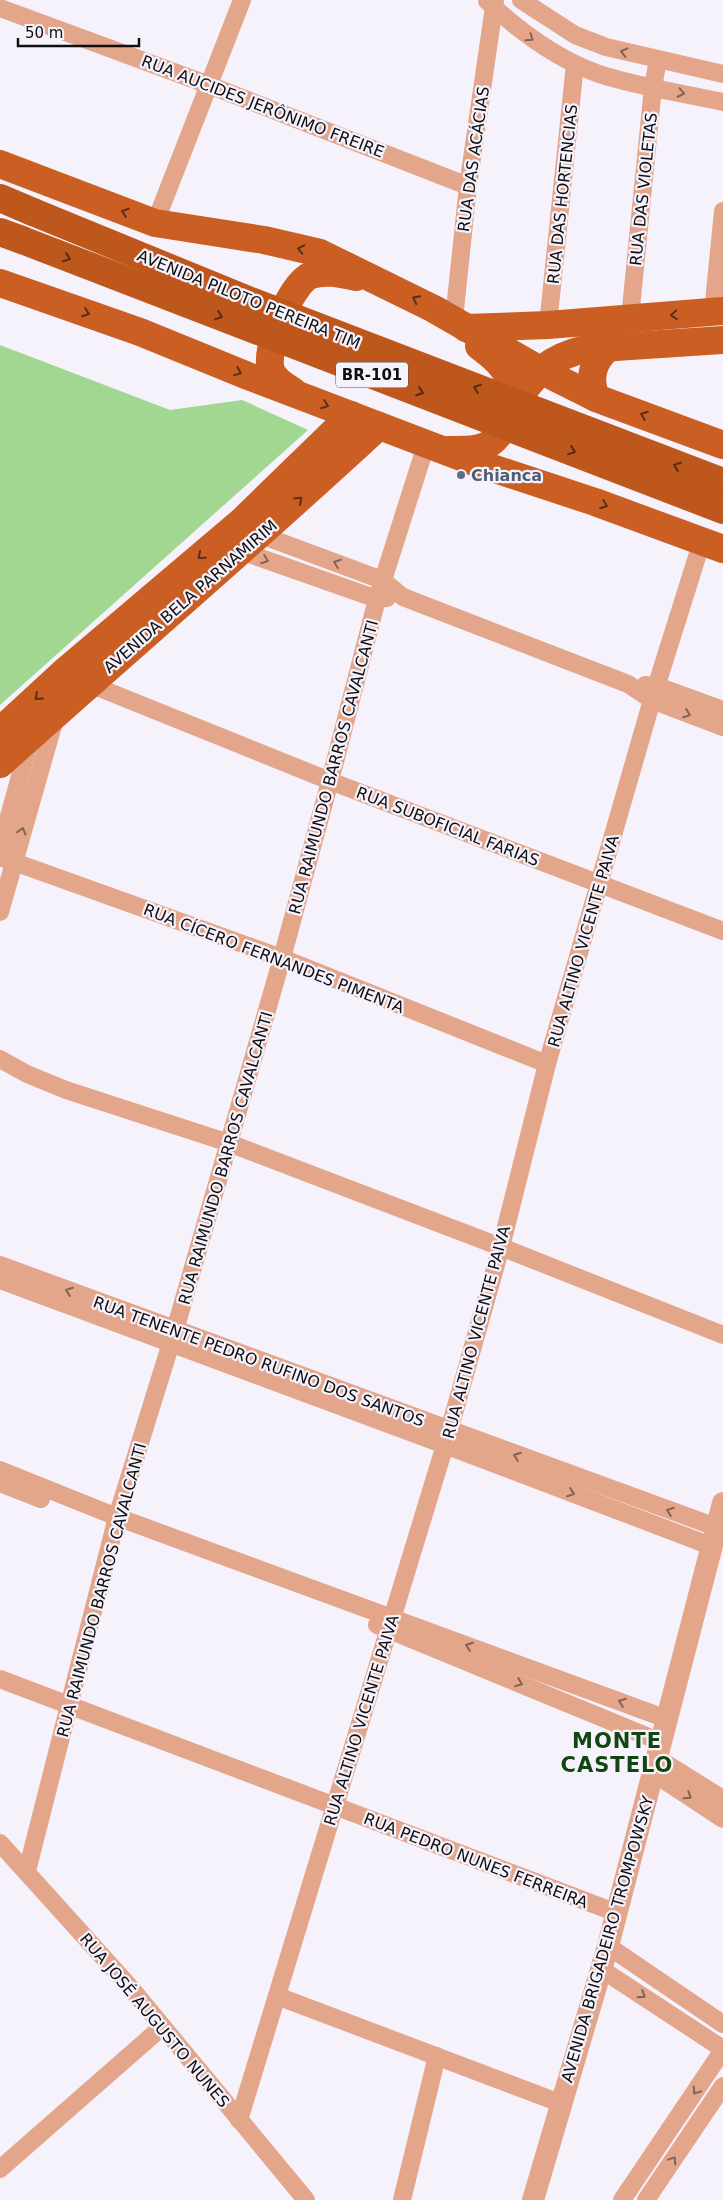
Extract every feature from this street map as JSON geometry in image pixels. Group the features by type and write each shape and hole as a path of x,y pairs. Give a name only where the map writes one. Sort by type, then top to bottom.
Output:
{"highway":[{"name":"AVENIDA PILOTO PEREIRA TIM","path":"0,198 248,300 723,482"},
{"name":"AVENIDA PILOTO PEREIRA TIM","path":"11,236 723,510"}],"main road":[{"path":"0,164 155,223 264,240 320,253 378,280 540,370 596,398 723,445"},
{"path":"298,395 275,377 270,362 282,318 295,288 306,278 323,273 378,280"},
{"path":"0,283 140,332 474,462 595,502 712,545"},
{"path":"459,324 548,325 718,312"},
{"path":"459,324 478,346 500,364 507,374 512,407"},
{"path":"434,447 473,450 489,444 500,433 512,407 540,370 564,354 585,349 723,340"},
{"path":"596,398 591,382 592,374 598,358 610,347"},
{"name":"AVENIDA BELA PARNAMIRIM","path":"0,764 88,684 241,537 351,415"},
{"name":"AVENIDA BELA PARNAMIRIM","path":"0,731 63,674 241,537 379,426"}],"street":[{"path":"155,223 242,0"},
{"path":"521,0 575,35 606,48 723,74"},
{"path":"492,2 517,29 551,52 575,64 599,74 723,102"},
{"name":"RUA DAS ACÁCIAS","path":"459,324 468,186 492,2"},
{"name":"RUA AUCIDES JERÔNIMO FREIRE","path":"0,8 209,85 468,186"},
{"name":"RUA DAS VIOLETAS","path":"630,318 653,87 658,60"},
{"name":"RUA DAS HORTENCIAS","path":"548,325 575,64"},
{"path":"718,312 723,211"},
{"name":"RUA RAIMUNDO BARROS CAVALCANTI","path":"27,1871 115,1522 173,1337 282,958 330,781 376,599 434,447"},
{"path":"241,537 382,580 403,597 628,684 654,693 723,710"},
{"path":"241,537 376,599 403,597"},
{"name":"RUA ALTINO VICENTE PAIVA","path":"239,2120 447,1438 500,1247 547,1064 654,693 712,545"},
{"name":"RUA SUBOFICIAL FARIAS","path":"63,674 330,781 723,931"},
{"path":"654,693 723,728"},
{"path":"0,912 7,859 57,712"},
{"path":"0,849 30,737"},
{"name":"RUA CÍCERO FERNANDES PIMENTA","path":"7,859 282,958 547,1064"},
{"path":"0,1059 27,1074 66,1090 229,1143 723,1335"},
{"name":"RUA TENENTE PEDRO RUFINO DOS SANTOS","path":"0,1264 173,1337"},
{"name":"RUA TENENTE PEDRO RUFINO DOS SANTOS","path":"0,1280 173,1337 714,1537"},
{"path":"0,1470 115,1522"},
{"path":"0,1483 115,1522 390,1623 667,1719"},
{"name":"AVENIDA BRIGADEIRO TROMPOWSKY","path":"533,2200 560,2102 608,1946 723,1503"},
{"path":"390,1623 657,1758 723,1799"},
{"name":"RUA PEDRO NUNES FERREIRA","path":"0,1679 616,1913"},
{"path":"657,1758 723,1819"},
{"name":"RUA JOSÉ AUGUSTO NUNES","path":"0,1843 27,1871 162,2027 306,2200"},
{"path":"608,1946 723,2024"},
{"path":"601,1969 723,2049 622,2200"},
{"path":"277,1996 560,2102"},
{"path":"2,2162 162,2027"},
{"path":"402,2200 437,2056"},
{"path":"650,2199 723,2086"}],"green space":[{"path":"0,345 170,410 242,400 308,430 0,705"}],"place":[{"name":"Chianca","path":"461,475"}],"district":[{"name":"MONTE CASTELO","path":"617,1753"}]}
